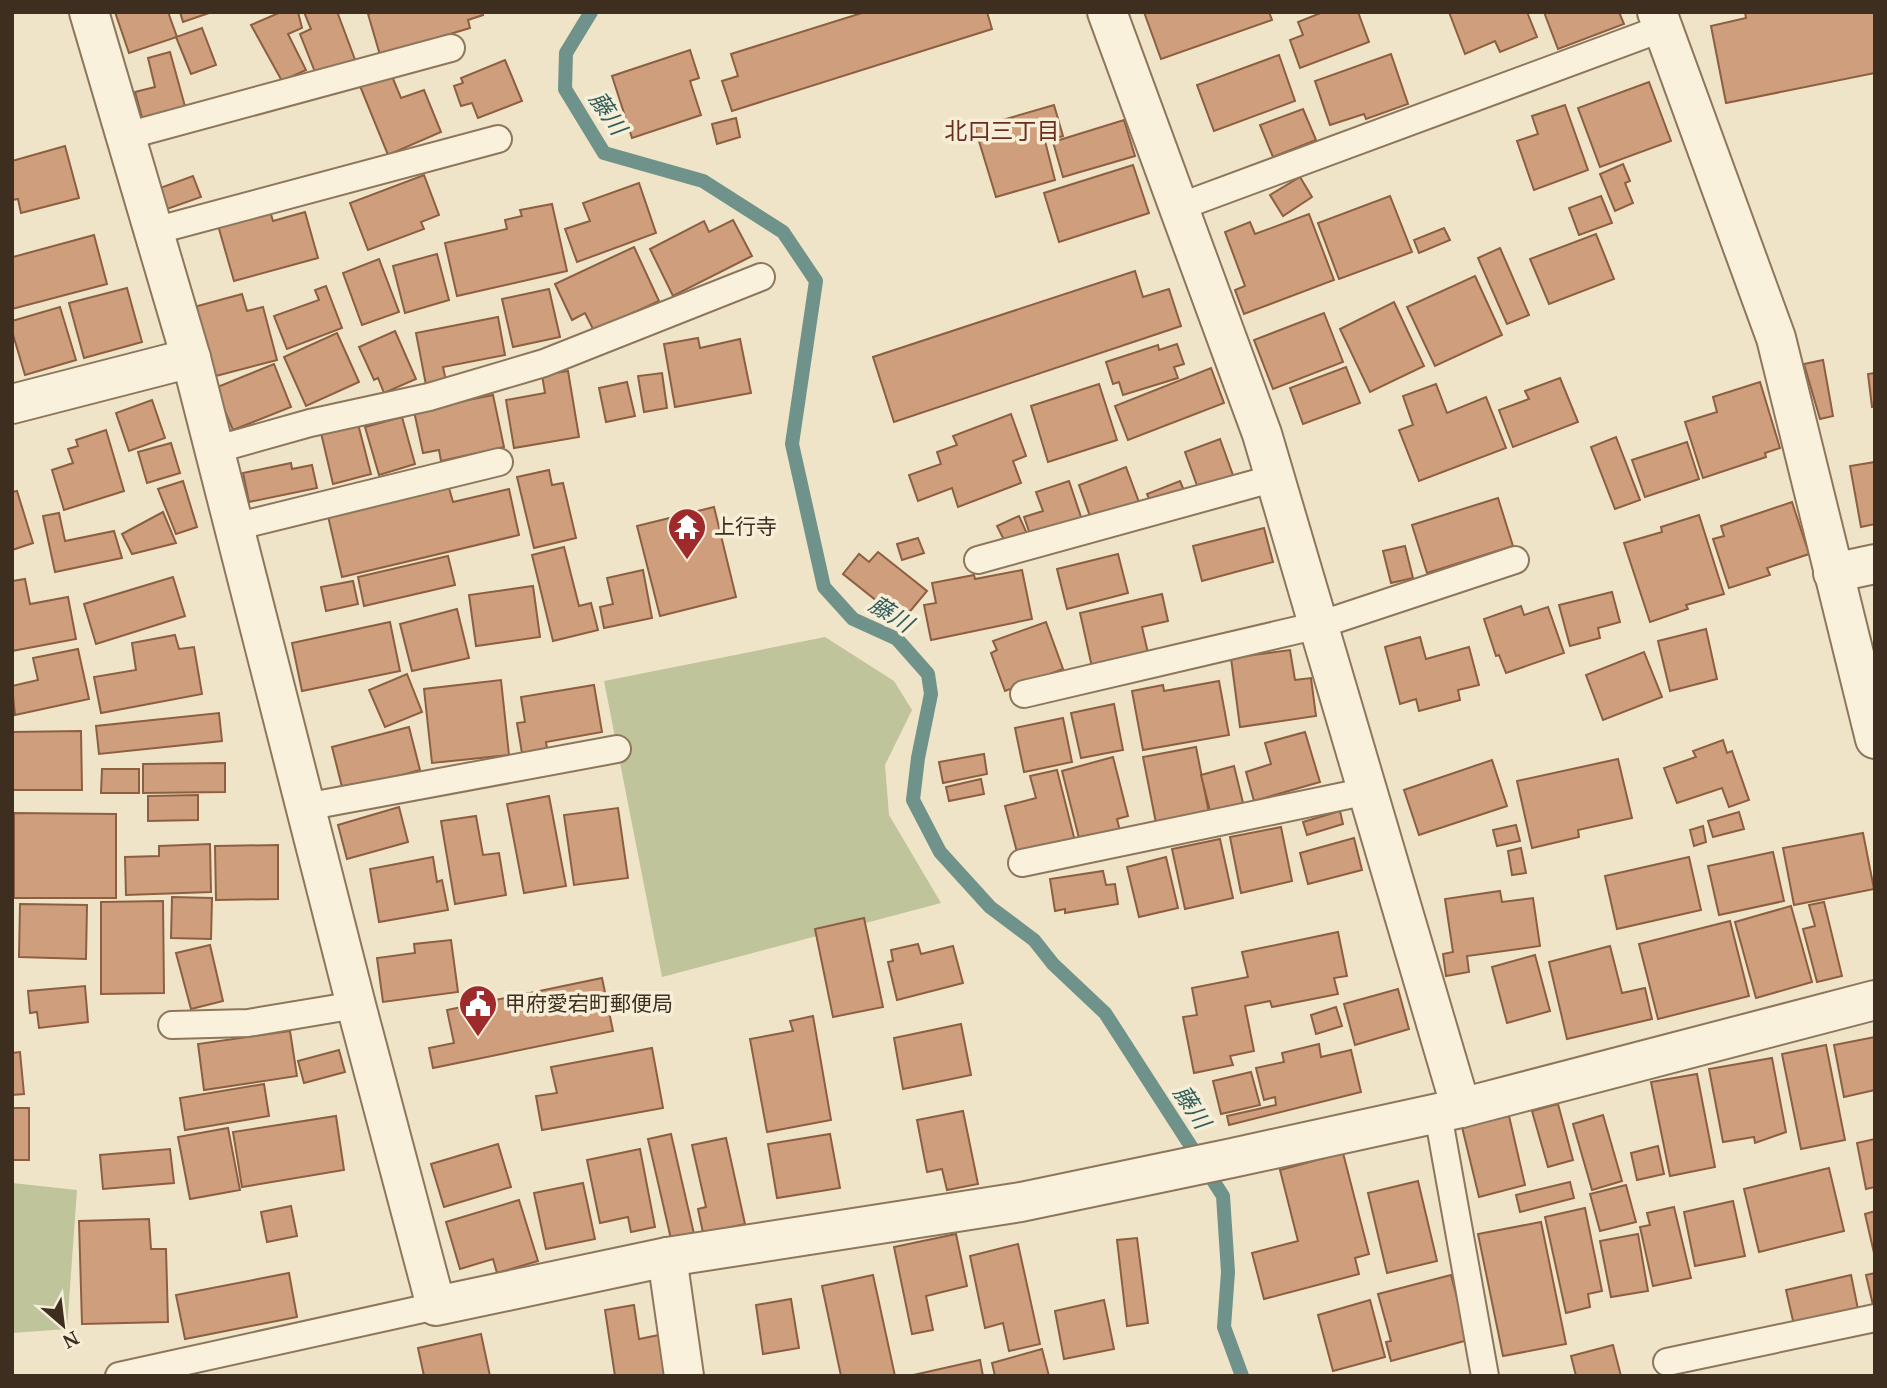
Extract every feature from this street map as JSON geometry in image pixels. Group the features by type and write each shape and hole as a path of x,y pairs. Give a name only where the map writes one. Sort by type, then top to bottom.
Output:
{"street":[{"path":"89,12 191,358 356,1005 436,1306 667,1257 1021,1202 1450,1111 1875,1000"},
{"path":"1107,12 1262,434 1367,791 1450,1111"},
{"path":"1660,20 1776,338 1875,739"},
{"path":"12,404 191,358"},
{"path":"1833,573 1875,564"},
{"path":"667,1257 684,1376"}],"lane":[{"path":"1179,207 1660,20"},
{"path":"126,136 451,48"},
{"path":"154,231 498,139"},
{"path":"214,450 310,423 429,397 544,363 761,277"},
{"path":"234,527 499,462"},
{"path":"978,560 1275,478"},
{"path":"1024,694 1319,625 1515,560"},
{"path":"305,807 617,749"},
{"path":"1022,863 1367,791"},
{"path":"172,1025 248,1023 356,1005"},
{"path":"1450,1111 1485,1376"},
{"path":"119,1376 436,1306"},
{"path":"1667,1362 1875,1318"}],"green space":[{"path":"825,637 894,681 912,710 885,765 889,815 941,903 662,977 604,681"},
{"path":"12,1183 77,1190 67,1329 12,1333"}],"building":[{"path":"115,12 168,12 177,37 129,53"},
{"path":"180,12 212,12 183,22"},
{"path":"281,12 298,12 302,28 288,34 306,70 282,81 251,25"},
{"path":"304,12 340,12 338,14 357,65 315,72 300,34 311,29"},
{"path":"482,12 483,15 468,20 470,28 380,55 368,14"},
{"path":"865,12 987,12 992,29 732,111 722,81 738,76 731,54"},
{"path":"1144,12 1269,12 1272,20 1161,59"},
{"path":"1323,12 1358,12 1369,42 1300,68 1290,40 1303,35 1298,22"},
{"path":"1449,12 1527,12 1537,37 1500,52 1495,41 1465,54"},
{"path":"1544,12 1619,12 1624,24 1558,49"},
{"path":"1745,12 1875,12 1875,73 1726,103 1711,26 1746,18"},
{"path":"202,28 216,65 191,74 176,37"},
{"path":"690,50 699,78 690,81 701,115 632,138 612,76"},
{"path":"170,52 186,110 143,121 135,92 155,87 148,58"},
{"path":"1391,54 1408,104 1366,119 1364,114 1330,125 1315,81"},
{"path":"1279,55 1295,101 1214,131 1197,85"},
{"path":"505,60 522,101 478,118 472,103 461,106 454,86 463,83 461,78"},
{"path":"391,74 401,98 424,90 441,132 388,155 360,86"},
{"path":"1649,82 1671,141 1600,167 1578,108"},
{"path":"1054,105 1063,136 1045,141 1055,180 996,197 975,128"},
{"path":"1565,105 1588,170 1534,190 1517,141 1538,134 1532,116"},
{"path":"1303,109 1316,140 1273,157 1260,125"},
{"path":"736,118 740,137 717,144 712,124"},
{"path":"1124,120 1135,156 1063,177 1053,142"},
{"path":"65,146 79,198 21,213 18,199 12,200 12,161"},
{"path":"1623,164 1630,181 1625,183 1633,203 1615,211 1600,174"},
{"path":"1133,165 1149,213 1059,242 1044,193"},
{"path":"424,175 439,215 421,222 424,229 368,250 350,203"},
{"path":"193,176 201,197 167,209 160,188"},
{"path":"1300,177 1312,197 1283,216 1270,195"},
{"path":"639,183 656,233 577,262 565,229 590,221 583,203"},
{"path":"1390,196 1412,252 1339,279 1318,223"},
{"path":"1601,196 1612,223 1579,235 1569,208"},
{"path":"552,204 567,271 457,296 445,243 507,229 505,220 522,216 520,210"},
{"path":"269,208 273,221 305,212 318,258 234,281 217,222"},
{"path":"1309,214 1334,280 1244,314 1235,290 1245,286 1225,232 1250,222 1255,234"},
{"path":"733,220 752,256 673,296 650,249 704,221 709,232"},
{"path":"1444,228 1450,240 1419,253 1414,240"},
{"path":"1596,234 1614,279 1549,304 1530,259"},
{"path":"94,235 107,284 12,309 12,253 13,257"},
{"path":"634,247 659,301 594,331 585,313 572,320 555,284"},
{"path":"1500,248 1529,315 1507,324 1478,258"},
{"path":"437,254 449,300 405,313 393,266"},
{"path":"379,259 399,312 362,325 343,273"},
{"path":"1135,271 1143,297 1169,289 1181,326 894,422 873,357"},
{"path":"1475,276 1502,335 1435,366 1407,307"},
{"path":"326,286 342,328 287,349 274,316 319,300 315,290"},
{"path":"127,288 142,342 84,358 69,303"},
{"path":"549,289 560,337 513,347 502,299"},
{"path":"242,294 247,311 263,307 277,360 212,377 194,307"},
{"path":"1394,302 1424,366 1370,392 1340,329"},
{"path":"60,307 76,360 25,375 12,331 12,321"},
{"path":"1324,313 1343,362 1273,389 1254,340"},
{"path":"498,317 505,355 443,367 446,381 426,385 416,333"},
{"path":"395,331 416,379 384,393 378,378 374,380 359,347"},
{"path":"337,333 359,382 306,406 284,357"},
{"path":"698,338 700,348 740,339 751,393 675,407 664,344"},
{"path":"1177,344 1184,364 1174,367 1178,378 1123,395 1119,382 1113,384 1106,362 1158,345 1159,350"},
{"path":"1823,360 1833,416 1820,419 1804,364"},
{"path":"274,364 291,407 233,430 215,388"},
{"path":"1346,367 1360,403 1303,424 1290,388"},
{"path":"1211,368 1224,403 1128,440 1115,406"},
{"path":"568,371 579,437 514,448 506,400 545,393 542,375"},
{"path":"662,373 667,408 644,412 638,376"},
{"path":"1875,373 1875,406 1872,407 1868,374"},
{"path":"1560,378 1578,422 1513,447 1499,410 1529,399 1525,391"},
{"path":"627,382 635,416 606,422 599,388"},
{"path":"1760,382 1780,448 1765,453 1766,457 1703,478 1685,422 1717,412 1713,397"},
{"path":"1099,384 1117,440 1048,462 1031,406"},
{"path":"1436,384 1447,413 1486,397 1506,448 1419,481 1399,430 1413,425 1403,396"},
{"path":"493,395 504,447 441,461 439,450 423,453 414,411"},
{"path":"152,400 165,438 129,451 116,413"},
{"path":"1011,414 1026,456 1013,461 1021,483 958,507 952,488 918,501 909,475 941,464 937,452 957,445 953,436"},
{"path":"402,417 415,464 379,475 365,427"},
{"path":"358,424 371,474 333,484 321,433"},
{"path":"106,430 124,491 64,510 52,470 73,463 68,449 78,446 76,440"},
{"path":"1616,437 1640,500 1615,509 1591,447"},
{"path":"1220,439 1234,478 1199,491 1185,452"},
{"path":"1687,442 1699,479 1645,497 1632,460"},
{"path":"171,443 180,473 147,483 138,452"},
{"path":"1875,462 1875,524 1861,527 1850,466"},
{"path":"291,463 292,469 312,465 317,488 249,502 243,473"},
{"path":"1126,467 1140,505 1092,522 1079,485"},
{"path":"549,470 552,485 563,483 576,538 534,548 517,477"},
{"path":"183,481 197,527 176,534 158,489"},
{"path":"1069,481 1082,520 1031,537 1024,517 1043,511 1036,492"},
{"path":"1180,481 1185,493 1152,506 1147,494"},
{"path":"449,488 453,502 509,489 519,535 342,577 328,516"},
{"path":"17,491 33,543 12,550 12,492"},
{"path":"1498,498 1513,546 1427,573 1412,525"},
{"path":"1792,502 1809,554 1767,568 1770,575 1729,588 1713,539 1724,536 1721,526"},
{"name":"上行寺","path":"714,507 736,597 660,616 637,526"},
{"path":"163,512 176,543 132,554 122,534"},
{"path":"59,513 65,541 114,531 122,558 55,572 43,516"},
{"path":"1699,515 1724,594 1686,605 1688,609 1650,622 1624,543 1662,532 1661,527"},
{"path":"1019,516 1028,536 1007,546 997,526"},
{"path":"1264,528 1273,562 1202,581 1193,546"},
{"path":"918,538 924,553 902,560 897,544"},
{"path":"1405,546 1413,578 1391,583 1383,551"},
{"path":"564,547 579,606 591,603 598,630 553,641 532,555"},
{"path":"878,552 927,591 902,621 843,574 859,554 869,562"},
{"path":"1118,554 1128,593 1067,609 1057,569"},
{"path":"448,556 455,585 364,606 358,577"},
{"path":"643,570 652,618 604,628 600,607 613,604 607,578"},
{"path":"1022,570 1032,619 931,640 924,605 936,603 932,583 974,575 975,579"},
{"path":"173,577 185,616 96,644 84,604"},
{"path":"25,579 30,604 68,597 76,639 12,651 12,581"},
{"path":"353,581 358,604 326,611 321,587"},
{"path":"533,586 540,637 476,646 469,595"},
{"path":"1612,592 1620,622 1598,628 1600,638 1570,646 1559,605"},
{"path":"1162,594 1168,621 1142,627 1148,653 1092,667 1080,613"},
{"path":"1521,606 1524,615 1548,607 1564,653 1506,673 1499,655 1496,656 1484,619"},
{"path":"457,609 469,658 412,671 400,624"},
{"path":"390,622 400,671 302,691 292,643"},
{"path":"1046,622 1063,669 1005,691 991,653 997,650 993,641"},
{"path":"1706,629 1717,679 1670,691 1658,641"},
{"path":"175,635 179,649 194,647 202,694 101,713 94,677 136,670 132,643"},
{"path":"1420,637 1426,659 1469,647 1479,685 1458,690 1460,700 1419,711 1416,699 1400,704 1385,647"},
{"path":"78,649 89,699 15,715 12,686 38,680 33,658"},
{"path":"1290,650 1295,680 1311,678 1316,716 1240,727 1231,658"},
{"path":"1644,652 1662,697 1603,720 1586,675"},
{"path":"407,674 422,712 385,727 369,690"},
{"path":"501,680 509,755 432,763 424,689"},
{"path":"1219,681 1229,735 1143,750 1132,691 1163,685 1164,691"},
{"path":"594,685 602,732 546,742 547,748 522,753 517,723 525,722 521,697"},
{"path":"1114,704 1123,750 1081,758 1071,713"},
{"path":"219,713 222,741 99,754 96,726"},
{"path":"1063,718 1072,762 1024,772 1015,728"},
{"path":"409,727 420,770 343,791 332,747"},
{"path":"81,731 82,790 12,790 12,732"},
{"path":"1305,732 1320,782 1254,801 1246,772 1271,764 1265,743"},
{"path":"1723,740 1727,753 1732,751 1749,800 1729,807 1722,788 1677,803 1664,768 1696,757 1693,751"},
{"path":"1196,747 1209,813 1156,823 1143,757"},
{"path":"984,754 987,774 943,783 939,762"},
{"path":"1113,757 1128,816 1117,819 1120,831 1080,842 1062,771"},
{"path":"1618,759 1632,818 1578,830 1579,837 1532,848 1517,781"},
{"path":"1492,760 1507,806 1419,835 1404,790"},
{"path":"225,763 225,792 143,793 143,764"},
{"path":"1234,766 1244,807 1211,815 1201,775"},
{"path":"102,769 139,769 139,793 101,793"},
{"path":"1057,770 1075,841 1018,856 1005,806 1036,798 1030,776"},
{"path":"981,779 984,794 949,801 946,787"},
{"path":"198,795 198,820 148,821 148,796"},
{"path":"549,796 566,886 524,893 507,804"},
{"path":"399,807 408,842 347,859 338,825"},
{"path":"618,808 628,878 574,885 564,815"},
{"path":"1340,811 1343,824 1307,835 1303,822"},
{"path":"1739,812 1744,829 1713,837 1708,821"},
{"path":"14,813 116,814 116,898 14,898"},
{"path":"476,816 483,855 499,853 506,895 455,904 441,821"},
{"path":"1516,825 1520,841 1497,846 1493,830"},
{"path":"1703,826 1706,842 1694,846 1690,830"},
{"path":"1281,827 1292,881 1241,893 1230,837"},
{"path":"1863,833 1874,889 1794,905 1783,848"},
{"path":"1354,838 1362,870 1308,884 1300,853"},
{"path":"1220,839 1233,898 1185,909 1172,849"},
{"path":"210,844 211,892 126,895 125,857 159,856 159,846"},
{"path":"278,845 278,899 216,900 215,846"},
{"path":"1521,848 1526,873 1512,875 1508,851"},
{"path":"1773,852 1784,901 1719,915 1708,866"},
{"path":"433,857 437,882 442,880 448,910 379,922 370,869"},
{"path":"1166,857 1178,908 1139,917 1127,867"},
{"path":"1689,857 1701,910 1617,929 1605,876"},
{"path":"1103,871 1106,885 1115,884 1118,904 1065,913 1065,909 1055,911 1050,879"},
{"path":"1500,891 1502,902 1533,898 1540,946 1467,956 1469,972 1446,976 1443,954 1453,952 1445,899"},
{"path":"172,897 212,898 211,939 171,938"},
{"path":"163,901 164,993 101,994 101,902"},
{"path":"1824,902 1842,976 1817,982 1803,929 1815,926 1809,905"},
{"path":"20,904 87,905 86,959 19,957"},
{"path":"1791,906 1812,982 1756,998 1735,922"},
{"path":"864,918 883,1007 833,1017 815,929"},
{"path":"1730,921 1749,996 1658,1019 1639,944"},
{"path":"1338,932 1347,976 1334,978 1338,994 1272,1007 1270,1001 1245,1006 1254,1051 1230,1056 1233,1065 1194,1073 1183,1017 1197,1015 1192,988 1248,977 1242,952"},
{"path":"451,940 458,992 383,1002 377,958 415,953 414,944"},
{"path":"918,944 921,954 953,946 963,983 897,1000 888,962 893,961 891,950"},
{"path":"210,945 223,1001 191,1009 176,953"},
{"path":"1610,946 1622,993 1645,988 1652,1019 1567,1039 1549,962"},
{"path":"1535,955 1550,1011 1507,1023 1492,967"},
{"path":"602,978 613,1031 433,1068 429,1048 454,1043 447,1010"},
{"path":"85,986 88,1022 39,1028 37,1012 30,1013 28,991"},
{"path":"1398,989 1409,1029 1355,1045 1344,1004"},
{"path":"1336,1007 1342,1026 1316,1034 1311,1015"},
{"path":"813,1016 831,1120 767,1132 750,1039 793,1031 790,1021"},
{"path":"961,1024 971,1075 903,1089 894,1038"},
{"path":"290,1031 297,1076 204,1090 198,1044"},
{"path":"1875,1037 1875,1090 1844,1097 1834,1045"},
{"path":"1319,1044 1321,1057 1351,1050 1361,1092 1229,1125 1227,1116 1276,1105 1275,1097 1264,1100 1256,1068 1284,1062 1282,1053"},
{"path":"1826,1045 1845,1140 1801,1149 1782,1054"},
{"path":"652,1048 663,1108 542,1130 536,1096 557,1093 551,1067"},
{"path":"339,1050 345,1072 304,1083 298,1061"},
{"path":"20,1052 24,1094 12,1095 12,1053"},
{"path":"1772,1058 1786,1132 1755,1143 1754,1137 1723,1142 1709,1069"},
{"path":"1251,1072 1260,1105 1221,1114 1213,1081"},
{"path":"1697,1074 1715,1167 1670,1176 1651,1082"},
{"path":"264,1084 269,1116 185,1130 180,1098"},
{"path":"1558,1104 1573,1160 1548,1167 1532,1111"},
{"path":"12,1108 29,1108 29,1160 12,1160"},
{"path":"963,1111 978,1184 947,1190 942,1169 927,1172 917,1120"},
{"path":"1603,1115 1622,1181 1592,1190 1573,1124"},
{"path":"336,1116 344,1170 242,1187 233,1132"},
{"path":"1509,1116 1525,1185 1479,1197 1462,1127"},
{"path":"228,1128 240,1190 190,1199 178,1137"},
{"path":"671,1134 694,1234 671,1239 648,1139"},
{"path":"830,1134 840,1188 777,1198 768,1144"},
{"path":"726,1138 745,1224 703,1233 698,1209 706,1207 692,1145"},
{"path":"1875,1139 1875,1187 1866,1189 1857,1143"},
{"path":"498,1144 511,1187 444,1207 431,1164"},
{"path":"1658,1146 1664,1174 1637,1180 1631,1153"},
{"path":"170,1149 174,1183 103,1189 100,1155"},
{"path":"640,1149 655,1227 631,1232 628,1217 600,1223 587,1160"},
{"path":"1343,1153 1369,1254 1355,1258 1359,1274 1264,1299 1252,1253 1298,1241 1280,1170"},
{"path":"1829,1168 1844,1231 1759,1252 1744,1189"},
{"path":"1418,1181 1437,1261 1387,1273 1368,1193"},
{"path":"1570,1182 1574,1198 1520,1212 1516,1195"},
{"path":"583,1183 595,1239 546,1249 534,1193"},
{"path":"1626,1185 1636,1222 1600,1231 1590,1194"},
{"path":"519,1200 538,1261 497,1273 493,1259 460,1269 446,1222"},
{"path":"1733,1201 1745,1256 1695,1266 1684,1212"},
{"path":"291,1206 297,1236 267,1242 261,1212"},
{"path":"1674,1207 1691,1278 1653,1286 1640,1227 1650,1225 1647,1213"},
{"path":"1585,1208 1602,1291 1588,1294 1590,1307 1566,1313 1545,1217"},
{"path":"1875,1211 1875,1253 1874,1253 1865,1214"},
{"path":"149,1219 151,1249 166,1249 168,1322 82,1324 79,1221"},
{"path":"1541,1222 1566,1344 1503,1356 1478,1234"},
{"path":"956,1234 967,1286 926,1296 933,1330 912,1334 894,1247"},
{"path":"1638,1234 1648,1291 1611,1297 1600,1241"},
{"path":"1137,1238 1148,1323 1127,1326 1117,1240"},
{"path":"1018,1244 1040,1344 1009,1351 1003,1323 985,1328 970,1256"},
{"path":"289,1273 297,1317 185,1339 176,1295"},
{"path":"1875,1273 1875,1314 1866,1275"},
{"path":"873,1275 895,1376 841,1376 822,1286"},
{"path":"1451,1275 1468,1340 1391,1361 1386,1342 1391,1341 1378,1294"},
{"path":"1851,1275 1860,1319 1796,1334 1786,1290"},
{"path":"791,1299 799,1348 763,1354 756,1305"},
{"path":"1104,1300 1114,1349 1064,1359 1055,1311"},
{"path":"1370,1300 1385,1357 1333,1371 1318,1315"},
{"path":"634,1305 639,1339 664,1334 671,1376 615,1376 605,1310"},
{"path":"481,1334 490,1376 424,1376 418,1348"},
{"path":"1613,1345 1621,1376 1576,1376 1571,1356"},
{"path":"1042,1349 1049,1376 995,1376 992,1363"},
{"path":"980,1360 983,1376 909,1376"}],"waterway":[{"name":"藤川","path":"591,12 566,53 565,89 604,153 703,181 783,232 816,281 792,444 824,587 853,619 897,639 928,674 931,694 918,758 913,800 940,852 990,907 1034,940 1053,964 1105,1013 1223,1196 1228,1272 1224,1327 1242,1376"}],"place":[{"name":"上行寺","path":"687,561"},
{"name":"甲府愛宕町郵便局","path":"478,1038"}],"district":[{"name":"北口三丁目","path":"1002,131"}]}
